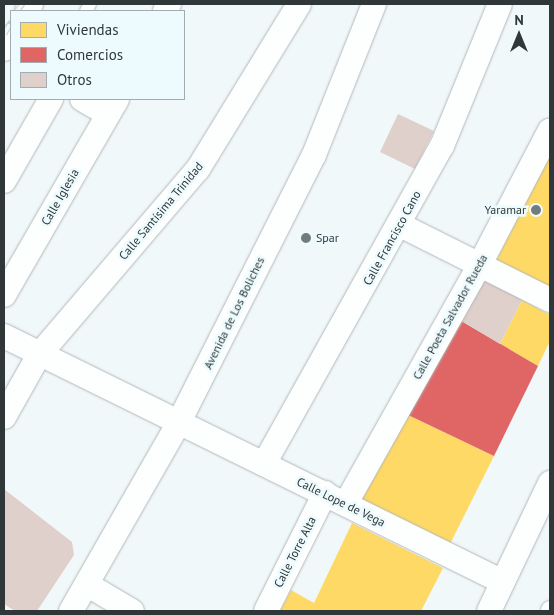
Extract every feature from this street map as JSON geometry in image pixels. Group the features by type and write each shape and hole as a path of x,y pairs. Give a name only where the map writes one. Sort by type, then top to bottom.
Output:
{"street":[{"name":"Calle Santísima Trinidad","path":"4,417 39,355 198,169 299,4"},
{"name":"Avenida de Los Boliches","path":"71,611 88,585 178,424 314,155 374,4"},
{"name":"Calle Francisco Cano","path":"264,464 400,225 442,146 500,4"},
{"path":"4,181 50,100"},
{"path":"86,100 113,106"},
{"name":"Calle Iglesia","path":"4,295 113,106"},
{"name":"Calle Poeta Salvador Rueda","path":"346,503 479,266 550,130"},
{"path":"400,225 550,300"},
{"name":"Calle Lope de Vega","path":"4,336 178,424 346,503 503,582"},
{"path":"489,611 550,483"},
{"name":"Calle Torre Alta","path":"266,611 325,494"},
{"path":"88,585 132,611"}],"building: Viviendas":[{"name":"Yaramar","path":"550,155 550,289 496,261"},
{"path":"522,300 550,315 550,341 538,366 500,344"},
{"path":"406,414 494,456 450,544 360,500"},
{"path":"352,523 443,568 421,611 280,611 291,590 314,603"}],"building: Comercios":[{"path":"458,319 538,366 494,456 406,414"}],"building: Otros":[{"path":"398,114 434,131 415,169 380,152"},
{"path":"481,276 522,300 500,344 458,319"},
{"path":"4,489 72,542 74,555 37,611 15,611 4,604"}],"railway":[{"path":"18,10 22,4"},
{"path":"4,34 10,24"}],"place":[{"name":"Yaramar","path":"536,210"},
{"name":"Spar","path":"306,238"}]}
